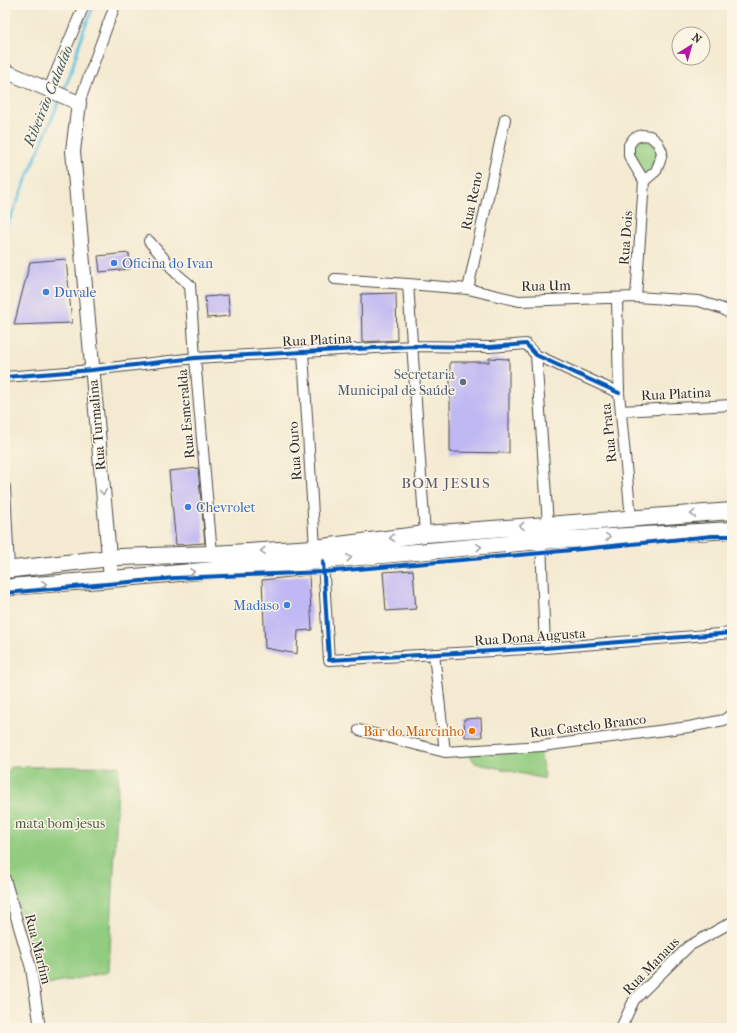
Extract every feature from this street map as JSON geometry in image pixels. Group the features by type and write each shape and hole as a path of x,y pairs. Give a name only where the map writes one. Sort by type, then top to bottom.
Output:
{"main road":[{"path":"5,71 78,102"},
{"name":"Rua Turmalina","path":"78,102 73,151 111,579"},
{"path":"5,588 111,579 319,554 425,534 732,511"},
{"path":"7,569 119,557 212,554 319,554 732,530"},
{"path":"5,594 21,586"}],"street":[{"path":"51,90 84,5"},
{"path":"78,102 116,5"},
{"name":"Rua Reno","path":"468,290 504,118"},
{"name":"Rua Dois","path":"636,297 644,181"},
{"name":"Rua Esmeralda","path":"149,241 177,274 190,285 212,554"},
{"name":"Rua Um","path":"335,279 468,290 518,301 636,297 699,300 723,309 732,315"},
{"path":"408,284 425,534"},
{"name":"Rua Prata","path":"617,298 619,393 631,518"},
{"name":"Rua Platina","path":"5,377 92,370 195,358 412,346 490,347 526,344 536,355 619,393"},
{"name":"Rua Ouro","path":"303,352 329,660"},
{"path":"536,355 548,524"},
{"name":"Rua Platina","path":"621,411 732,405"},
{"path":"5,487 7,569"},
{"path":"541,541 545,648"},
{"name":"Rua Dona Augusta","path":"329,660 545,648 732,633"},
{"path":"434,654 445,752"},
{"name":"Rua Castelo Branco","path":"359,730 445,752 542,746 689,727 724,720 732,714"},
{"name":"Rua Marfim","path":"5,878 31,968 40,1028"},
{"name":"Rua Manaus","path":"621,1028 634,1000 689,946 732,922"}],"green space":[{"path":"649,139 659,151 654,164 644,174 634,162 633,146 637,140"},
{"path":"540,750 545,779 475,763 468,753"},
{"name":"mata bom jesus","path":"119,766 109,972 43,986 5,864 5,776 11,767"}],"building":[{"name":"Oficina do Ivan","path":"129,253 130,269 100,272 98,256"},
{"name":"Duvale","path":"66,259 72,323 14,325 30,262"},
{"path":"396,293 397,340 362,342 361,294"},
{"path":"228,295 230,316 207,318 205,297"},
{"path":"489,358 509,359 509,453 450,452 450,362 489,362"},
{"name":"Chevrolet","path":"198,468 205,543 176,545 169,471"},
{"path":"413,570 416,609 386,611 383,572"},
{"name":"Madaso","path":"309,575 312,630 298,631 297,654 265,648 262,580"},
{"path":"481,718 482,737 465,737 464,719"}],"waterway":[{"name":"Ribeirão Caladão","path":"63,92 70,75 83,32 94,5"},
{"name":"Ribeirão Caladão","path":"5,240 7,226 60,99"}],"cycle path":[{"path":"5,377 92,370 195,358 412,346 490,347 526,344 536,355 619,393"},
{"path":"5,593 175,578 324,572 542,553 712,536 732,536"},
{"path":"323,561 329,660 545,648 732,633"}],"place":[{"name":"Oficina do Ivan","path":"114,263"},
{"name":"Duvale","path":"46,292"},
{"name":"Secretaria Municipal de Saúde","path":"463,382"},
{"name":"Chevrolet","path":"188,507"},
{"name":"Madaso","path":"287,605"},
{"name":"Bar do Marcinho","path":"472,731"}],"district":[{"name":"BOM JESUS","path":"446,483"}]}
